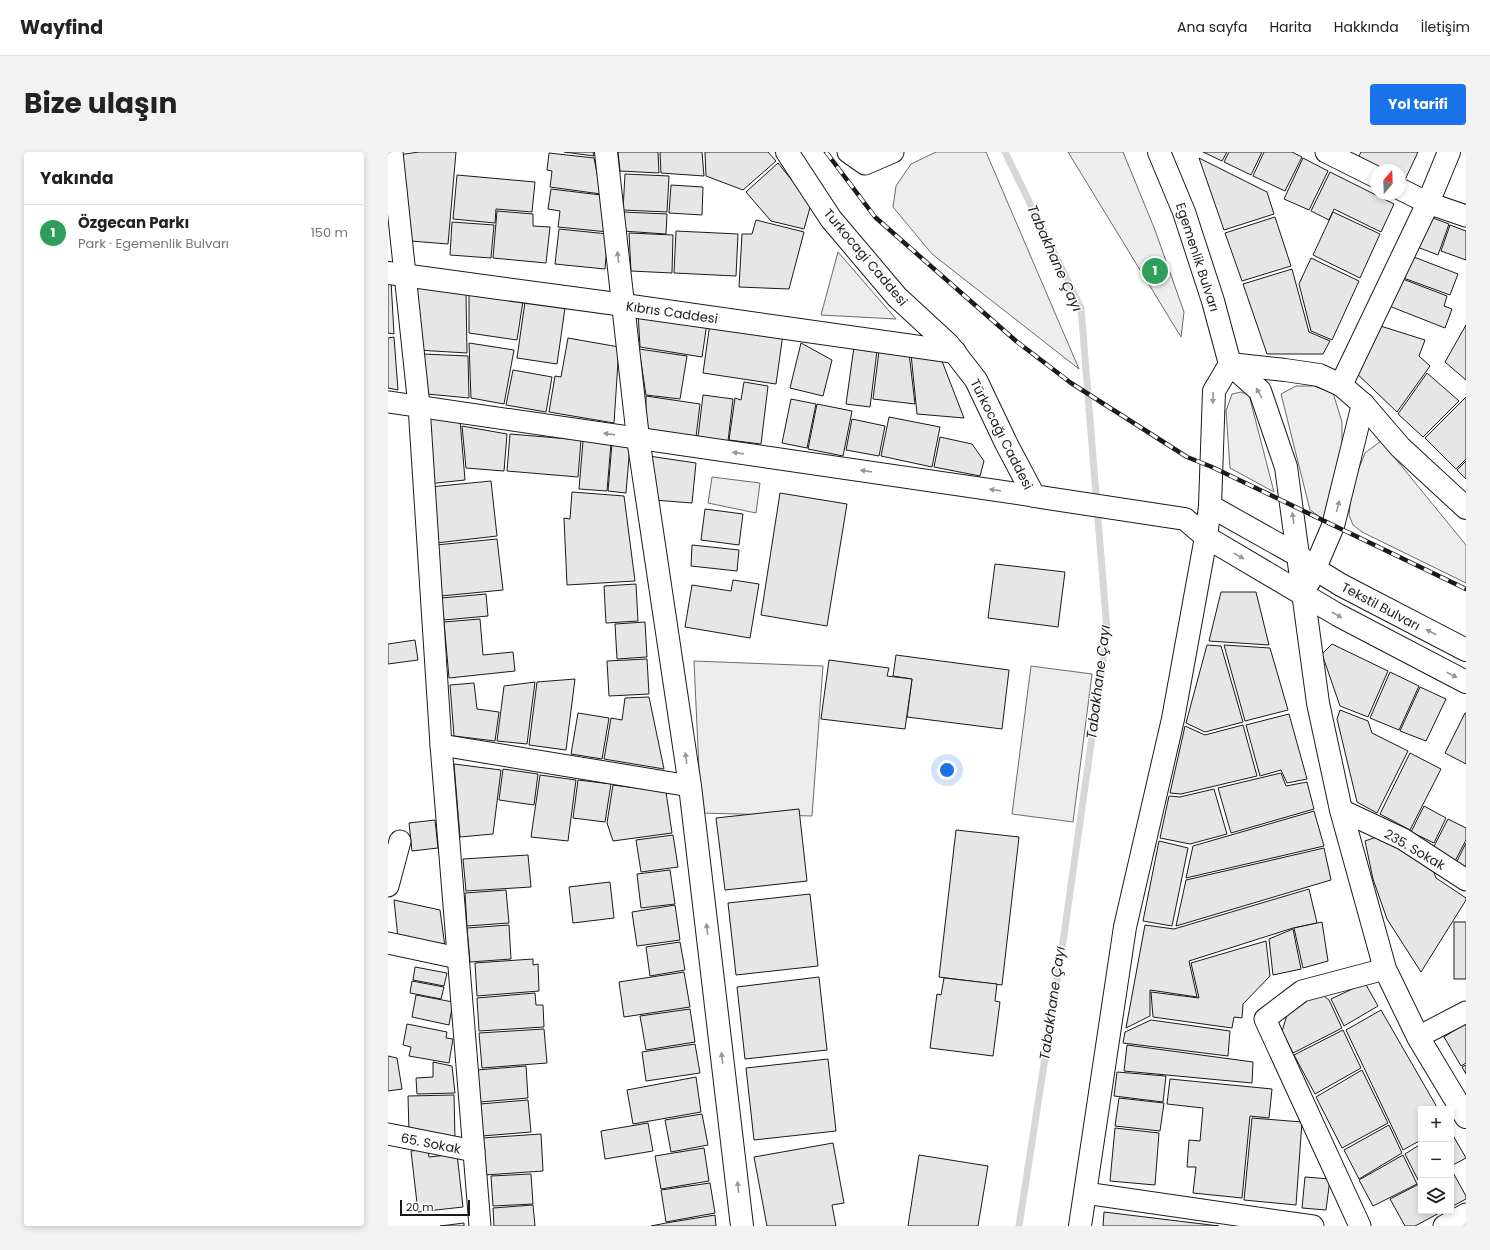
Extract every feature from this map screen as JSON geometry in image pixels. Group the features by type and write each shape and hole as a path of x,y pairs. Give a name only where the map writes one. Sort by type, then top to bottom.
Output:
{"street":[{"path":"392,152 396,268 419,406 441,745 480,1226"},
{"path":"606,152 638,438 690,786 742,1226"},
{"name":"Turkocagi Caddesi","path":"787,152 831,219 897,296 951,348"},
{"path":"848,152 865,164 893,152"},
{"name":"Egemenlik Bulvarı","path":"1158,152 1184,212 1213,301 1230,364"},
{"path":"1326,152 1370,174"},
{"path":"1341,385 1428,203 1449,152"},
{"path":"1406,192 1428,203 1466,216"},
{"name":"Kıbrıs Caddesi","path":"396,268 951,348"},
{"name":"Türkocağı Caddesi","path":"951,348 976,380 1006,443 1034,496"},
{"path":"1230,364 1319,375 1341,385 1363,404 1400,447 1466,508"},
{"path":"1080,1226 1125,927 1173,719 1206,537 1210,506 1214,391 1230,364"},
{"path":"1230,364 1260,391 1286,467 1307,563 1304,594 1318,703 1341,810 1385,969 1418,1037 1466,1117"},
{"path":"388,402 1179,518 1206,537 1338,615 1466,682"},
{"path":"1307,563 1333,526 1363,404"},
{"path":"1179,518 1210,506"},
{"name":"Tekstil Bulvarı","path":"1210,506 1307,563 1341,585 1466,650"},
{"path":"441,745 690,786"},
{"name":"235. Sokak","path":"1341,810 1403,838 1466,880"},
{"path":"388,886 400,841"},
{"path":"388,943 458,958"},
{"path":"1360,1226 1265,1019 1302,991 1385,969"},
{"path":"1418,1037 1466,1012"},
{"name":"65. Sokak","path":"388,1134 474,1151"},
{"path":"1085,1193 1313,1226"},
{"path":"1444,1226 1466,1214"}],"shaded area":[{"path":"936,152 986,152 1079,369 932,254 893,207 896,186 911,164"},
{"path":"1068,152 1123,152 1155,230 1184,312 1181,337"},
{"path":"838,252 896,319 821,315"},
{"path":"1296,386 1314,386 1333,393 1342,422 1342,462 1323,519 1310,510 1281,394"},
{"path":"1241,392 1249,395 1274,492 1230,468 1226,411 1232,394"},
{"path":"1381,441 1466,545 1466,583 1362,532 1353,525 1349,515 1352,486 1365,453"},
{"path":"712,477 760,483 756,513 708,503"},
{"path":"694,661 823,666 812,816 701,813"},
{"path":"1031,666 1092,674 1073,822 1012,814"}],"building":[{"path":"419,152 456,152 448,244 411,241 398,155"},
{"path":"564,152 593,152 594,156"},
{"path":"618,152 658,152 659,173 620,171"},
{"path":"660,152 702,152 704,176 661,173"},
{"path":"705,152 768,152 776,161 743,190 706,176"},
{"path":"1203,152 1227,152 1222,161"},
{"path":"1229,152 1262,152 1251,175 1224,162"},
{"path":"1264,152 1292,152 1302,157 1285,191 1253,176"},
{"path":"1361,152 1418,152 1406,178 1406,164 1370,165 1358,158"},
{"path":"549,153 594,158 601,194 550,187 552,171 547,170"},
{"path":"1199,158 1267,192 1274,214 1224,230"},
{"path":"1303,158 1328,171 1309,210 1284,199"},
{"path":"778,163 811,204 804,229 771,221 746,192"},
{"path":"1330,172 1370,192 1370,200 1386,200 1394,204 1381,232 1334,209 1329,220 1311,211"},
{"path":"625,174 669,176 667,212 623,210"},
{"path":"457,175 535,182 532,212 496,209 495,223 453,219"},
{"path":"671,185 703,187 702,215 669,213"},
{"path":"551,189 601,195 608,232 558,227 560,211 548,209"},
{"path":"497,211 533,214 533,226 550,227 546,263 493,258"},
{"path":"623,212 667,214 666,234 622,231"},
{"path":"1333,212 1380,234 1360,278 1313,255"},
{"path":"1425,215 1449,224 1438,255 1412,245"},
{"path":"1275,217 1291,266 1242,281 1225,233"},
{"path":"756,220 804,232 789,289 739,287 742,234 752,234"},
{"path":"452,222 494,225 491,258 450,255"},
{"path":"1450,225 1466,231 1466,260 1441,251"},
{"path":"559,229 608,234 605,269 555,264"},
{"path":"676,231 738,234 736,276 674,273"},
{"path":"629,233 673,235 672,273 631,271"},
{"path":"1406,254 1458,274 1450,295 1398,276"},
{"path":"1311,258 1359,281 1332,340 1311,331 1299,284"},
{"path":"1292,269 1309,332 1330,341 1323,354 1267,354 1243,284"},
{"path":"1395,276 1447,296 1444,306 1452,309 1445,328 1384,304"},
{"path":"388,281 391,281 394,334 388,333"},
{"path":"412,284 466,293 467,353 417,350"},
{"path":"469,293 523,301 517,340 469,333"},
{"path":"525,302 565,308 557,364 517,358"},
{"path":"638,312 707,323 702,357 640,347"},
{"path":"710,323 783,334 776,384 703,373"},
{"path":"1371,323 1425,340 1419,356 1430,366 1397,412 1352,369"},
{"path":"1466,325 1466,380 1445,362"},
{"path":"394,337 398,390 388,388 388,338"},
{"path":"568,338 619,347 614,423 549,412 555,376 561,377"},
{"path":"469,343 514,350 504,404 471,398"},
{"path":"801,343 832,360 823,396 790,388"},
{"path":"854,347 877,351 870,407 846,404"},
{"path":"639,349 687,356 680,399 646,395"},
{"path":"879,351 909,353 915,404 873,399"},
{"path":"423,354 468,356 469,398 427,394"},
{"path":"911,354 940,356 964,418 917,414"},
{"path":"513,370 552,377 546,412 506,405"},
{"path":"1427,373 1459,401 1423,437 1398,414"},
{"path":"744,382 768,386 761,444 729,440 735,398 741,400"},
{"path":"703,395 733,399 728,441 698,437"},
{"path":"646,396 700,404 696,437 646,430"},
{"path":"1466,397 1466,459 1456,469 1425,438"},
{"path":"791,399 816,404 807,448 782,443"},
{"path":"817,404 852,411 843,456 808,449"},
{"path":"429,413 460,420 465,480 427,484"},
{"path":"889,417 940,427 932,467 881,456"},
{"path":"852,419 885,426 879,456 846,450"},
{"path":"462,426 507,434 504,471 466,468"},
{"path":"510,434 581,440 578,477 507,471"},
{"path":"940,437 972,444 984,461 980,476 934,467"},
{"path":"583,441 611,443 607,491 579,489"},
{"path":"612,443 630,445 626,493 608,491"},
{"path":"649,456 696,463 692,503 654,500"},
{"path":"1466,461 1466,479 1457,470"},
{"path":"491,481 497,536 436,543 430,487"},
{"path":"572,492 624,496 635,581 567,585 564,518 570,519"},
{"path":"780,493 847,504 827,626 761,615"},
{"path":"705,509 743,514 739,545 701,540"},
{"path":"497,539 503,590 441,596 436,545"},
{"path":"692,545 739,550 737,571 691,566"},
{"path":"995,564 1065,572 1058,627 988,618"},
{"path":"733,580 759,584 750,638 685,627 692,585 731,591"},
{"path":"636,584 638,621 606,623 604,586"},
{"path":"1221,592 1256,592 1269,645 1209,641"},
{"path":"486,594 488,616 444,620 441,598"},
{"path":"480,619 483,655 513,652 515,671 449,678 444,622"},
{"path":"645,622 647,657 617,659 615,624"},
{"path":"415,640 418,660 388,664 388,644"},
{"path":"1332,644 1388,671 1368,717 1340,706 1322,654"},
{"path":"1207,645 1221,646 1243,722 1205,732 1186,723"},
{"path":"1224,645 1270,648 1288,710 1245,721"},
{"path":"896,655 1009,670 1002,729 907,717 912,679 893,676"},
{"path":"647,659 649,694 609,696 607,661"},
{"path":"829,660 889,668 887,676 912,679 905,729 821,719"},
{"path":"1390,672 1419,686 1399,730 1370,718"},
{"path":"575,679 566,750 529,745 537,682"},
{"path":"535,682 527,744 497,741 504,686"},
{"path":"474,683 477,709 499,712 495,741 454,736 450,685"},
{"path":"1420,687 1446,699 1426,741 1400,731"},
{"path":"649,697 664,769 604,759 611,718 622,720 625,698"},
{"path":"1340,710 1368,721 1372,733 1408,751 1377,813 1357,802 1337,719"},
{"path":"578,713 609,718 602,759 571,754"},
{"path":"1466,713 1466,764 1445,753"},
{"path":"1289,714 1307,779 1287,783 1281,770 1260,776 1246,725"},
{"path":"1243,725 1257,776 1181,794 1170,793 1185,726 1205,735"},
{"path":"1410,753 1441,769 1410,830 1380,814"},
{"path":"454,764 501,770 493,834 460,837"},
{"path":"503,769 538,774 534,805 499,800"},
{"path":"1281,773 1286,786 1307,782 1314,809 1231,833 1218,788"},
{"path":"540,775 576,780 568,841 531,837"},
{"path":"578,780 611,784 605,822 573,818"},
{"path":"613,785 666,792 672,833 613,841 607,823"},
{"path":"1214,789 1227,834 1190,844 1160,838 1169,796 1180,797"},
{"path":"1424,806 1446,818 1434,843 1411,832"},
{"path":"799,809 807,881 725,890 716,818"},
{"path":"1314,811 1324,846 1186,878 1193,846"},
{"path":"1448,819 1466,828 1466,840 1453,865 1430,854"},
{"path":"435,820 438,848 412,851 409,823"},
{"path":"956,830 1019,837 1002,985 939,977"},
{"path":"673,835 678,867 641,872 636,840"},
{"path":"1379,836 1431,865 1436,878 1466,898 1421,972 1387,919 1373,879 1365,841"},
{"path":"1159,841 1188,848 1172,926 1143,921"},
{"path":"1466,843 1466,871 1455,865"},
{"path":"1324,848 1331,880 1176,926 1186,880"},
{"path":"528,855 531,887 466,891 463,859"},
{"path":"670,870 675,904 641,908 637,874"},
{"path":"610,882 614,918 573,923 569,887"},
{"path":"1309,889 1317,923 1293,928 1189,961 1197,997 1150,990 1150,1016 1126,1028 1145,925 1174,929"},
{"path":"506,890 509,923 467,926 465,893"},
{"path":"810,894 818,966 736,975 728,903"},
{"path":"394,900 440,910 445,947 398,938"},
{"path":"675,905 680,940 637,946 632,912"},
{"path":"1322,922 1328,961 1303,968 1294,928"},
{"path":"1454,922 1466,922 1466,979 1454,979"},
{"path":"509,925 511,959 470,962 467,928"},
{"path":"1293,929 1301,969 1273,975 1269,939"},
{"path":"1266,941 1270,976 1243,1004 1242,1018 1234,1017 1232,1028 1153,1017 1151,992 1199,998 1191,963"},
{"path":"680,942 685,970 650,976 646,947"},
{"path":"533,959 533,965 538,964 539,991 477,996 475,963"},
{"path":"415,967 447,973 444,986 413,980"},
{"path":"684,972 690,1007 624,1017 619,982"},
{"path":"819,977 827,1050 745,1059 737,987"},
{"path":"944,978 997,984 995,1001 1000,1002 993,1056 930,1048 937,994 941,995"},
{"path":"412,981 444,987 441,999 410,993"},
{"path":"1365,983 1378,1006 1344,1026 1331,999"},
{"path":"535,993 536,1005 543,1005 544,1027 479,1031 477,998"},
{"path":"1320,993 1329,1000 1342,1028 1293,1053 1282,1031 1289,1009"},
{"path":"416,995 453,1002 449,1025 412,1017"},
{"path":"690,1009 695,1042 646,1050 640,1016"},
{"path":"1381,1010 1436,1106 1418,1106 1418,1142 1403,1150 1346,1030"},
{"path":"1151,1020 1230,1031 1228,1056 1123,1043 1125,1032"},
{"path":"1466,1023 1466,1063 1461,1066 1444,1037"},
{"path":"407,1024 447,1032 446,1038 453,1039 449,1063 409,1056 411,1047 403,1045"},
{"path":"544,1029 547,1063 482,1068 479,1033"},
{"path":"1343,1030 1361,1068 1315,1094 1294,1055"},
{"path":"695,1044 700,1073 646,1081 642,1052"},
{"path":"1127,1045 1253,1062 1252,1083 1124,1071"},
{"path":"388,1056 397,1058 402,1089 388,1091"},
{"path":"828,1059 836,1131 754,1140 746,1068"},
{"path":"433,1062 452,1066 455,1093 417,1094 416,1078 433,1077"},
{"path":"1466,1065 1466,1074 1462,1067"},
{"path":"526,1066 528,1098 480,1102 477,1070"},
{"path":"1362,1070 1388,1123 1342,1148 1316,1097"},
{"path":"1117,1072 1166,1076 1163,1102 1114,1096"},
{"path":"696,1077 701,1112 633,1124 627,1090"},
{"path":"1170,1079 1272,1089 1269,1118 1250,1116 1242,1198 1193,1193 1196,1167 1187,1167 1189,1140 1200,1141 1203,1108 1167,1104"},
{"path":"454,1095 455,1139 409,1133 408,1096"},
{"path":"1119,1098 1164,1103 1160,1131 1115,1126"},
{"path":"528,1100 531,1132 482,1136 480,1104"},
{"path":"702,1114 708,1145 671,1152 665,1120"},
{"path":"1252,1118 1302,1122 1296,1205 1244,1200"},
{"path":"648,1123 653,1151 605,1159 601,1131"},
{"path":"1389,1125 1402,1153 1359,1179 1344,1150"},
{"path":"1115,1128 1159,1133 1155,1185 1110,1181"},
{"path":"541,1134 543,1171 485,1175 482,1138"},
{"path":"1454,1137 1466,1158 1454,1164"},
{"path":"833,1143 844,1203 832,1205 836,1226 767,1226 754,1157"},
{"path":"1418,1146 1418,1180 1405,1154"},
{"path":"704,1148 709,1181 661,1189 655,1156"},
{"path":"428,1149 429,1157 457,1154 463,1207 418,1212 411,1151"},
{"path":"919,1155 988,1166 978,1226 908,1226"},
{"path":"1403,1155 1417,1184 1373,1206 1359,1180"},
{"path":"531,1174 533,1204 493,1206 491,1176"},
{"path":"1454,1174 1466,1196 1466,1199 1454,1205"},
{"path":"1305,1177 1330,1179 1326,1210 1302,1208"},
{"path":"710,1183 715,1213 666,1222 661,1190"},
{"path":"1418,1185 1418,1214 1437,1214 1415,1226 1405,1226 1390,1199"},
{"path":"533,1205 535,1226 494,1226 493,1208"},
{"path":"1104,1212 1219,1226 1103,1226"},
{"path":"715,1215 716,1226 651,1226 666,1223"},
{"path":"464,1223 464,1226 440,1226"}],"waterway":[{"name":"Tabakhane Çayı","path":"1005,152 1081,308 1107,631 1063,942 1019,1226"}],"railway":[{"path":"826,152 875,217 1016,341 1071,383 1187,457 1212,467 1466,589"}],"place":[{"name":"Özgecan Parkı","path":"1155,271"}]}
